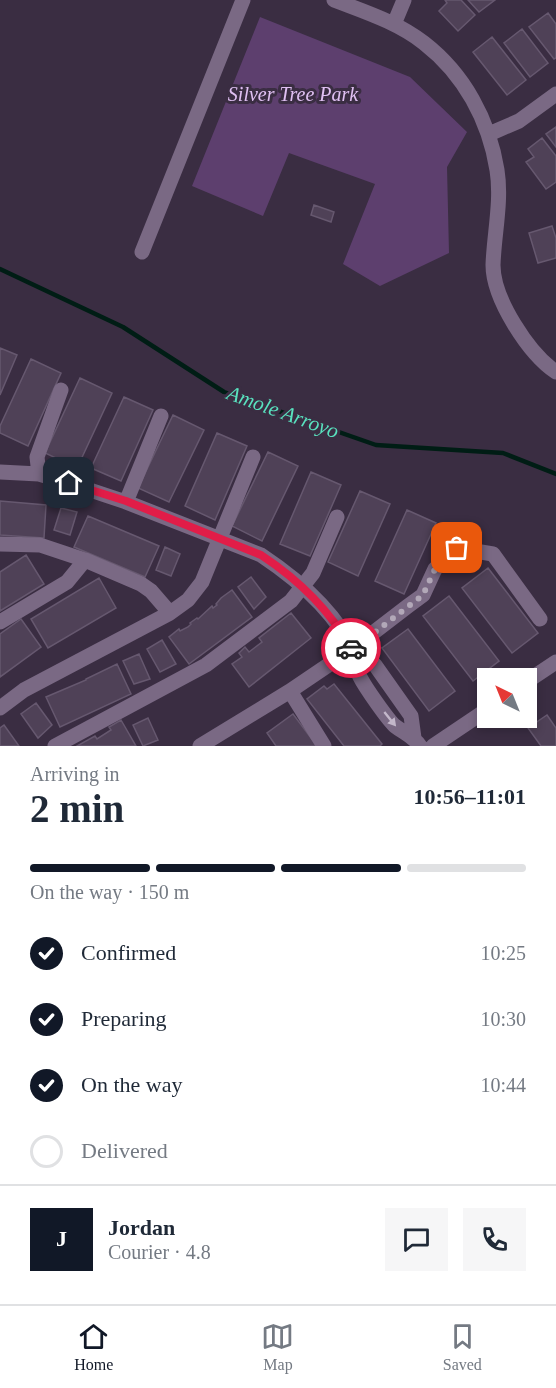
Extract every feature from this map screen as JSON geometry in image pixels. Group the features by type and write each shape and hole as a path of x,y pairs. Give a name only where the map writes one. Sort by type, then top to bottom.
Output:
{"street":[{"path":"142,252 243,0"},
{"path":"334,0 394,24 425,43 454,72 476,102 489,134 498,181 493,269 504,307 526,343 546,366 556,372"},
{"path":"394,24 404,0"},
{"path":"489,134 519,121 556,94"},
{"path":"39,474 37,457 62,390"},
{"path":"126,501 161,416"},
{"path":"0,708 24,690 170,613 188,600 202,582 253,457"},
{"path":"0,472 39,474 126,501 261,555 316,598 344,635 354,653 359,676 394,725 417,742"},
{"path":"55,746 206,665 291,601 313,573 337,517"},
{"path":"0,544 40,545 85,560 141,584 151,591 170,613"},
{"path":"200,746 354,653 423,595 435,569 457,548 493,554 540,619"},
{"path":"0,622 67,582 85,560"},
{"path":"354,653 375,665 411,716 417,742"},
{"path":"537,675 556,662"},
{"path":"375,698 390,687"},
{"path":"290,692 324,746"},
{"path":"433,746 477,716"}],"green space":[{"name":"Silver Tree Park","path":"260,17 410,77 467,132 447,167 449,253 380,286 343,264 375,184 289,153 263,216 192,186"}],"building":[{"path":"445,0 461,0 475,15 458,31 439,11 447,3"},
{"path":"468,0 495,0 479,12"},
{"path":"548,13 556,24 556,58 554,59 529,27"},
{"path":"522,29 548,63 530,77 504,43"},
{"path":"492,37 526,80 507,95 473,52"},
{"path":"556,127 556,147 546,134"},
{"path":"542,138 556,156 556,182 546,189 526,162 534,157 528,149"},
{"path":"314,205 334,212 331,222 311,215"},
{"path":"552,226 556,238 556,258 538,263 529,233"},
{"path":"0,348 17,355 0,395"},
{"path":"31,359 61,373 28,446 0,433 0,426"},
{"path":"80,378 112,393 77,468 45,453"},
{"path":"124,397 153,410 121,481 91,468"},
{"path":"173,415 204,430 169,502 138,488"},
{"path":"217,433 247,446 215,520 185,506"},
{"path":"268,452 298,466 262,541 232,526"},
{"path":"311,472 341,485 310,556 280,544"},
{"path":"360,491 390,504 358,576 328,562"},
{"path":"0,501 46,505 44,538 0,535"},
{"path":"61,508 77,512 70,535 54,530"},
{"path":"407,510 436,523 404,594 375,581"},
{"path":"88,516 159,546 145,577 74,547"},
{"path":"165,547 180,554 171,576 156,570"},
{"path":"26,555 44,584 0,611 0,572"},
{"path":"488,568 538,633 512,653 462,588"},
{"path":"251,577 266,597 254,609 238,587"},
{"path":"99,578 116,608 48,648 31,619"},
{"path":"232,590 252,617 189,664 169,637 179,629 180,631 188,627 212,606 213,608 217,605 221,598"},
{"path":"449,596 499,661 490,668 477,668 477,678 473,681 423,616"},
{"path":"291,613 311,638 249,687 232,664 242,657 239,653 245,647 249,652 262,642 259,638"},
{"path":"21,619 41,647 0,677 0,634"},
{"path":"408,629 455,691 429,711 382,648"},
{"path":"162,640 176,664 160,672 147,649"},
{"path":"139,654 150,679 134,684 123,661"},
{"path":"117,664 131,694 60,727 46,697"},
{"path":"334,684 382,744 380,746 344,746 307,699 324,686 327,689"},
{"path":"36,703 52,725 38,738 21,714"},
{"path":"293,714 317,746 276,746 267,733"},
{"path":"547,715 556,728 556,746 541,746 528,728 537,728 537,722"},
{"path":"148,718 158,740 143,746 133,725"},
{"path":"121,720 136,746 77,746 95,736 97,739 111,730 109,727"},
{"path":"4,725 19,746 0,746 0,728"}],"waterway":[{"name":"Amole Arroyo","path":"0,269 123,327 224,392 376,445 503,453 556,474"}],"way so far":[{"path":"351,648 352,650 423,595 435,569 457,548"}],"route":[{"path":"69,483 126,501 261,555 281,568 316,598 351,648"}]}
